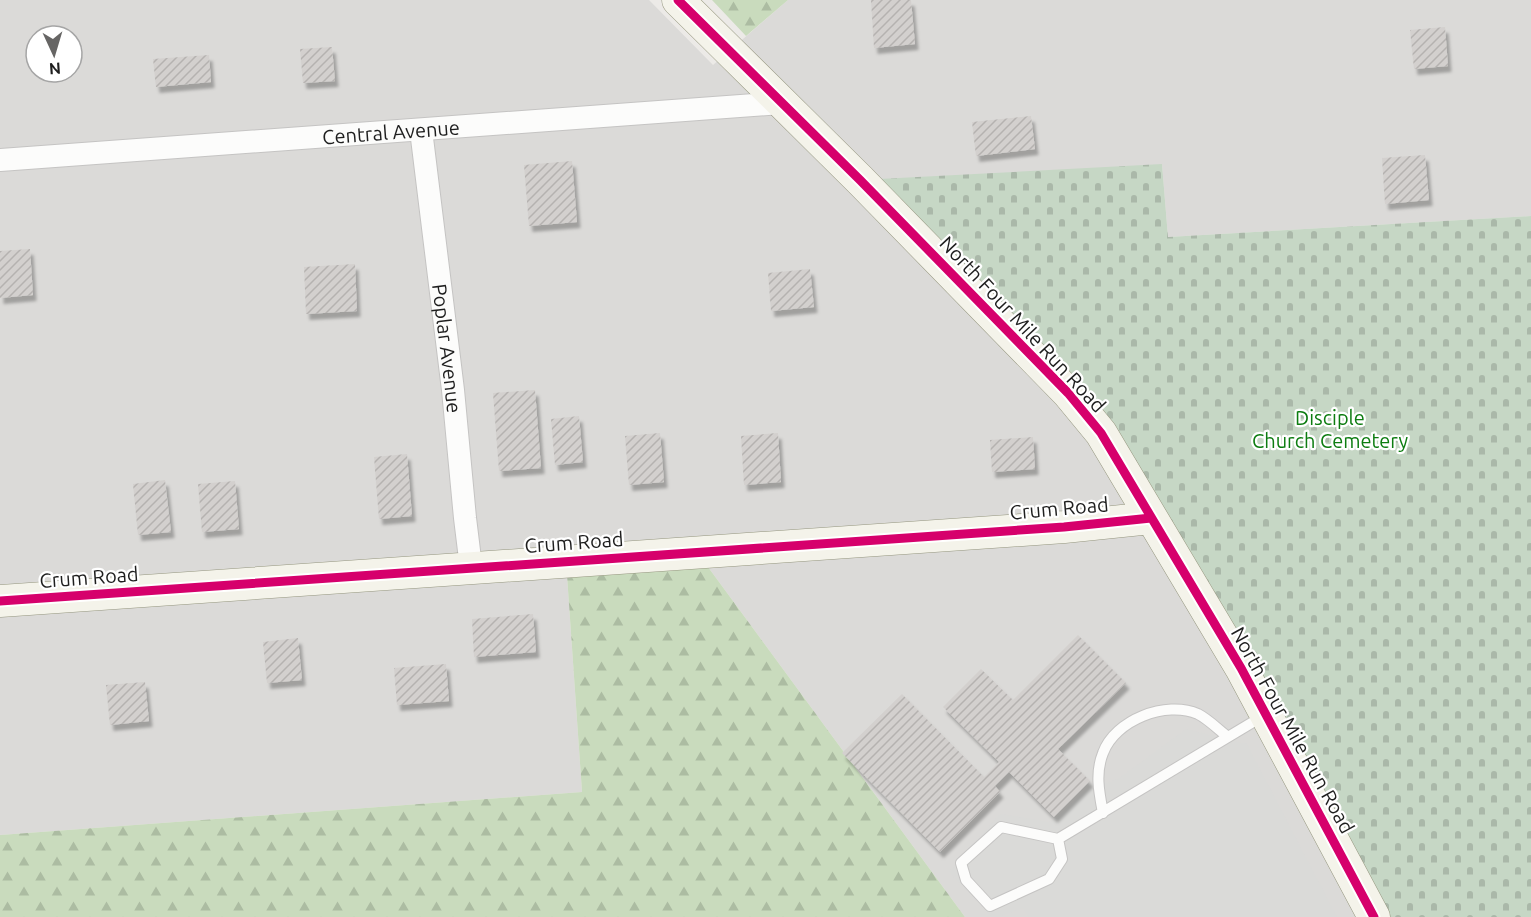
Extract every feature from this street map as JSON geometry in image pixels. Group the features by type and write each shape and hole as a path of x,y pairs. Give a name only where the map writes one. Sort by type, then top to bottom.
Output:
{"street":[{"name":"North Four Mile Run Road","path":"678,0 860,180 1068,393 1101,433 1240,668 1374,917"},
{"name":"Central Avenue","path":"0,160 781,103"},
{"name":"Poplar Avenue","path":"421,130 452,378 471,567"},
{"name":"Crum Road","path":"0,601 1053,527 1151,518"}],"lane":[{"path":"1103,813 1097,777 1103,751 1120,729 1144,714 1173,710 1198,714 1228,737"},
{"path":"1058,839 1062,859 1049,879 990,906 966,880 961,863 1001,826 1058,839 1265,714"}],"shaded area":[{"path":"0,0 649,0 713,65 788,0 1531,0 1531,216 1168,237 1162,164 1068,393 1374,917 965,917 697,552 566,561 582,792 0,835"},
{"path":"1186,729 1247,744 1337,917 1028,917 1023,908 992,917 949,872 1000,814 1051,822 1089,789 1118,779"}],"green space":[{"path":"712,0 788,0 746,36"},
{"name":"Disciple Church Cemetery","path":"1162,164 1168,237 1531,216 1531,917 1374,917 1101,433 860,180"},
{"path":"697,552 965,917 0,917 0,835 582,792 566,561"}],"building":[{"path":"871,0 911,0 915,44 874,48"},
{"path":"1445,27 1448,66 1414,69 1410,30"},
{"path":"332,47 335,81 303,83 300,49"},
{"path":"209,55 211,82 156,87 153,59"},
{"path":"1031,116 1035,149 976,156 972,122"},
{"path":"1425,155 1429,200 1385,204 1382,158"},
{"path":"572,161 577,222 529,226 524,165"},
{"path":"30,249 33,295 0,298 0,251"},
{"path":"355,264 357,311 306,314 304,267"},
{"path":"810,269 814,307 771,311 768,273"},
{"path":"535,390 541,468 499,471 493,393"},
{"path":"579,416 583,462 555,465 551,419"},
{"path":"660,433 664,482 629,485 625,436"},
{"path":"778,433 781,482 744,485 741,436"},
{"path":"1033,437 1035,469 992,472 990,440"},
{"path":"407,454 412,516 379,519 374,457"},
{"path":"165,480 171,532 138,535 133,484"},
{"path":"235,481 239,529 202,532 198,484"},
{"path":"533,614 536,652 474,657 472,619"},
{"path":"1078,635 1126,683 1058,749 1090,781 1054,817 1009,772 995,786 1000,792 940,852 842,753 902,694 984,777 999,762 943,707 981,669 1013,700"},
{"path":"298,638 302,680 267,683 263,642"},
{"path":"446,664 449,701 397,705 394,668"},
{"path":"145,682 149,721 110,725 106,685"}],"cycle path":[{"path":"678,0 860,180 1068,393 1101,433 1241,668 1374,917"},
{"path":"0,601 1064,527 1151,518"}]}
